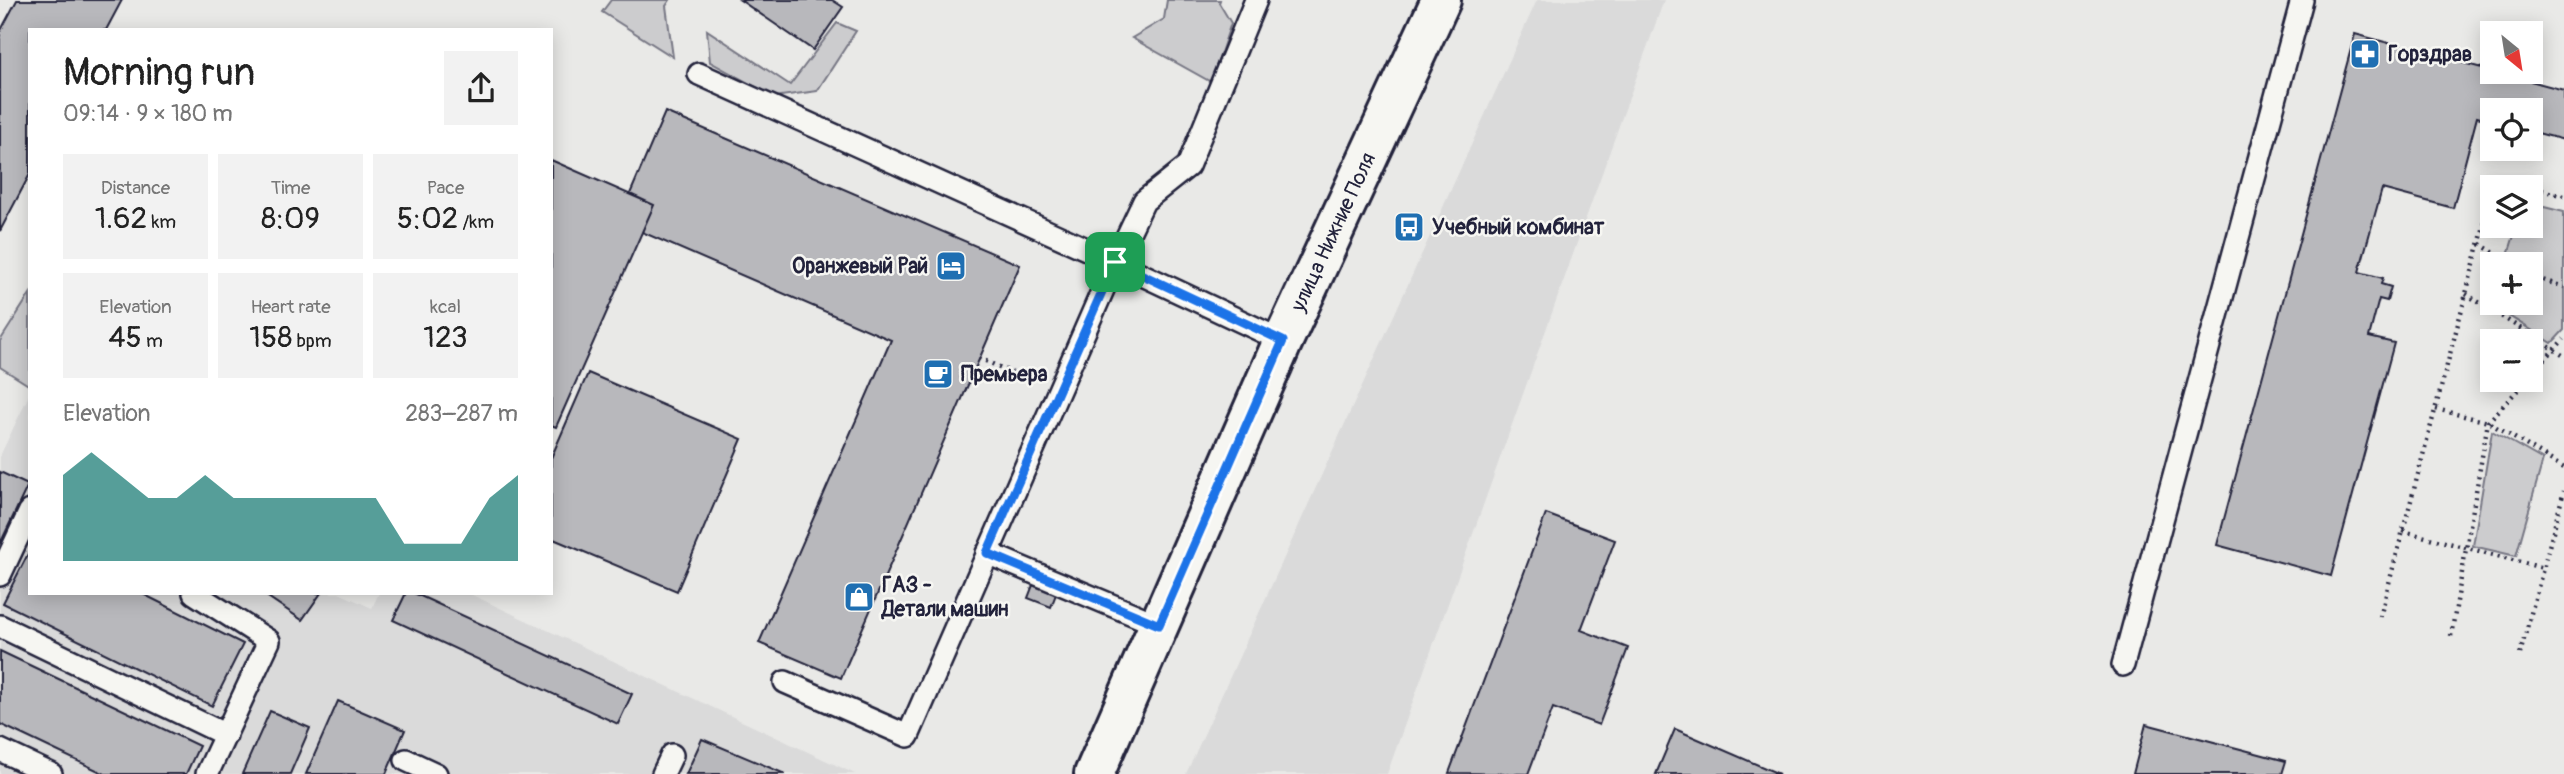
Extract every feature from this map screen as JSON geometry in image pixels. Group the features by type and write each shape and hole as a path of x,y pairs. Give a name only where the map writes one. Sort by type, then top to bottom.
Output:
{"main road":[{"name":"улица Нижние Поля","path":"1094,774 1283,341 1441,0"}],"lane":[{"path":"785,682 908,736 1115,262 1144,201 1188,166 1256,0"},
{"path":"2123,665 2302,0"},
{"path":"699,74 1283,341"},
{"path":"0,575 28,515"},
{"path":"987,553 1159,625"},
{"path":"197,595 269,640 207,774"},
{"path":"0,626 226,735"},
{"path":"0,750 51,774"},
{"path":"406,760 436,774"}],"path":[{"path":"2543,190 2564,196"},
{"path":"2379,617 2482,238"},
{"path":"2480,244 2493,252"},
{"path":"2543,282 2564,287"},
{"path":"2466,294 2564,356"},
{"path":"2543,361 2564,339"},
{"path":"979,358 1057,393"},
{"path":"2451,636 2488,422 2515,392"},
{"path":"2435,409 2488,422 2564,468"},
{"path":"2520,654 2564,491"},
{"path":"2403,531 2543,568"}],"shaded area":[{"path":"611,0 670,0 666,6 673,57 602,12"},
{"path":"1167,0 1220,0 1219,3 1231,23 1211,82 1132,38 1164,19"},
{"path":"1537,0 1664,0 1387,774 1186,774"},
{"path":"837,23 856,31 817,91 774,97 710,62 707,30 790,85"},
{"path":"2543,207 2564,212 2564,330 2552,343 2543,337 2543,329 2530,329 2507,315 2543,315 2543,252 2509,252 2513,238 2543,238"},
{"path":"28,297 28,385 0,367 0,341"},
{"path":"28,397 28,595 343,595 372,608 378,595 472,595 855,774 0,774 0,456"},
{"path":"2492,431 2543,460 2516,556 2473,546"}],"building":[{"path":"17,0 122,0 107,28 28,28 28,178 0,231 0,32"},
{"path":"740,0 832,0 843,7 813,50"},
{"path":"2355,34 2480,67 2480,84 2542,84 2564,90 2564,140 2543,134 2543,98 2480,98 2480,118 2477,117 2453,208 2382,189 2359,272 2383,278 2381,284 2391,287 2387,301 2379,299 2369,337 2394,343 2331,576 2217,545"},
{"path":"665,112 1020,265 841,678 759,643 891,340 642,232 654,205 630,194"},
{"path":"553,161 654,205 556,427 553,426"},
{"path":"588,373 742,439 677,591 553,539 553,453"},
{"path":"0,472 28,485 0,544"},
{"path":"1546,514 1615,540 1581,630 1628,648 1599,725 1553,708 1528,774 1449,773"},
{"path":"28,554 28,595 145,595 243,644 212,706 3,603"},
{"path":"1033,585 1056,594 1051,607 1028,598"},
{"path":"265,595 320,595 302,620"},
{"path":"405,595 418,595 632,694 618,724 393,620"},
{"path":"0,651 199,746 186,774 105,774 0,724"},
{"path":"338,701 405,730 386,774 306,774"},
{"path":"270,711 310,728 290,774 242,774"},
{"path":"2146,724 2286,761 2282,774 2133,774"},
{"path":"1675,729 1779,774 1656,774"},
{"path":"702,739 785,774 686,774"}],"place":[{"name":"Горздрав","path":"2365,54"},
{"name":"Учебный комбинат","path":"1409,227"},
{"name":"Оранжевый Рай","path":"951,266"},
{"name":"Премьера","path":"938,374"},
{"name":"ГАЗ - Детали машин","path":"859,597"}],"route":[{"path":"1115,262 1283,341 1159,625 987,553 1115,262"}]}
